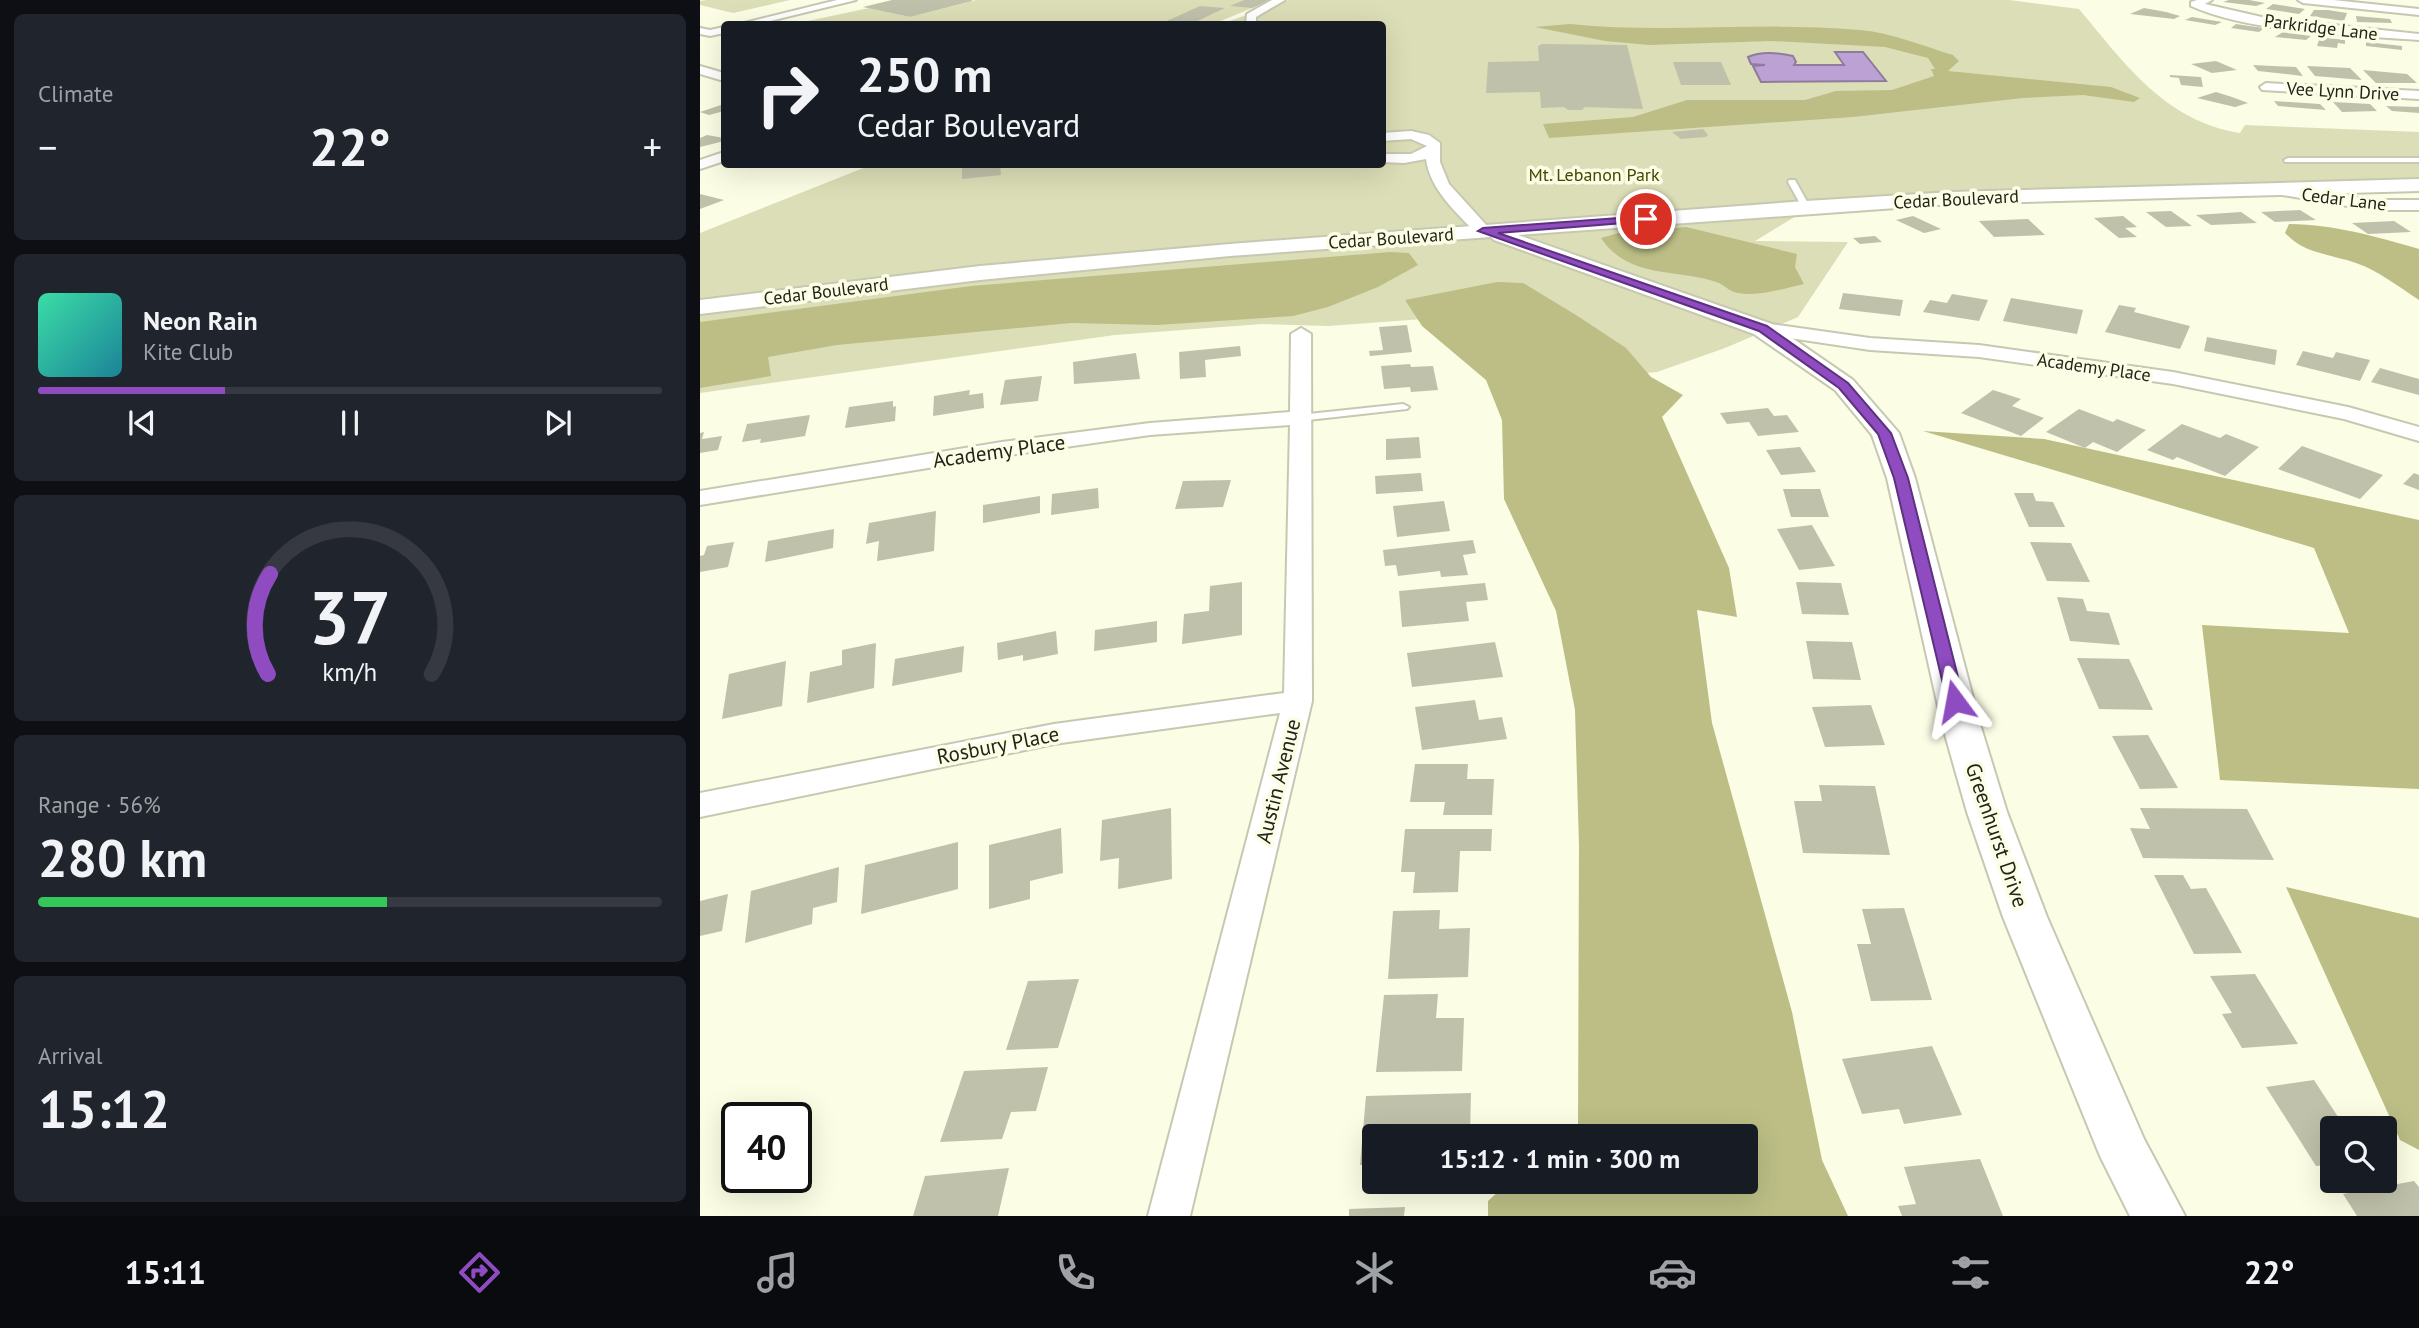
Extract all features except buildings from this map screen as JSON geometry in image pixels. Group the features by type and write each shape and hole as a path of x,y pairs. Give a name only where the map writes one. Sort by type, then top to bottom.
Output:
{"street":[{"path":"759,21 851,0"},
{"path":"1251,21 1251,16 1280,0"},
{"name":"Parkridge Lane","path":"2207,0 2195,4 2209,11 2255,19 2419,37"},
{"path":"2303,0 2419,12"},
{"path":"700,46 715,38 705,32"},
{"path":"700,70 721,76"},
{"name":"Vee Lynn Drive","path":"2266,87 2419,95"},
{"path":"1386,135 1428,139 1435,146 1432,156 1440,183 1483,231"},
{"path":"1386,159 1408,158 1433,150"},
{"path":"700,165 721,157"},
{"path":"1386,161 1440,183"},
{"name":"Cedar Boulevard","path":"700,307 980,273 1806,207 1952,198 2419,185"},
{"name":"Cedar Lane","path":"2270,189 2371,205 2419,205"},
{"name":"Greenhurst Drive","path":"1483,231 1763,329 1844,385 1885,433 1901,478 1961,724 1986,812 2025,917 2121,1144 2158,1216"},
{"name":"Academy Place","path":"1763,329 1870,344 1979,351 2173,378 2348,414 2419,434"},
{"name":"Austin Avenue","path":"1169,1216 1298,701 1301,334"},
{"name":"Academy Place","path":"700,498 1002,449 1150,429 1299,418"},
{"name":"Rosbury Place","path":"700,805 1054,734 1298,701"}],"lane":[{"path":"2288,160 2419,160"},
{"path":"1792,182 1806,207"},
{"path":"1299,418 1403,407"}],"green space":[{"path":"790,0 733,13 700,5 700,1"},
{"path":"976,0 1272,0 1220,21 808,21 869,8 910,17"},
{"name":"Mt. Lebanon Park","path":"1289,0 2009,0 2079,9 2130,69 2168,103 2190,116 2240,133 2245,125 2419,132 2419,178 1946,193 1821,201 1755,241 1848,242 1798,317 1725,348 1657,372 1518,384 1491,314 1328,326 1262,324 1115,335 700,393 700,233 863,168 1386,168 1386,21 1230,21"},
{"path":"1570,24 1642,28 1787,27 1871,31 1953,55 1959,61 1948,71 2111,87 2140,98 2134,102 2083,95 2023,98 1853,117 1549,138 1543,124 1633,117 1687,100 1805,100 1836,91 1892,90 1934,76 1931,69 1935,69 1928,58 1885,47 1771,41 1649,45 1605,41 1535,27"},
{"path":"2289,224 2339,229 2419,249 2419,300 2364,266 2300,245 2285,233"},
{"path":"1686,227 1797,254 1795,267 1804,284 1742,294 1703,278 1640,267 1625,261 1601,238 1619,233"},
{"path":"1390,252 1409,253 1418,265 1378,287 1328,307 1293,316 1157,325 1071,323 837,345 768,357 771,376 700,388 700,322 971,286"},
{"path":"1497,282 1523,283 1626,348 1651,377 1683,395 1662,417 1729,568 1737,617 1697,610 1712,723 1792,1012 1822,1160 1848,1216 1488,1216 1488,1201 1496,1194 1758,1194 1758,1124 1578,1124 1579,845 1575,710 1556,611 1504,499 1502,420 1486,380 1422,326 1405,300"},
{"path":"1923,431 2044,439 2419,520 2419,789 2220,780 2202,625 2349,633 2314,548"},
{"path":"2286,887 2419,918 2419,1150 2400,1140 2397,1133 2397,1116 2389,1116"}],"shaded area":[{"path":"1835,52 1863,52 1886,81 1761,82 1753,66 1765,65 1751,64 1748,57 1776,53 1793,56 1796,62 1794,65 1844,65"}],"route":[{"path":"1646,219 1483,231 1763,329 1805,355 1844,385 1885,433 1901,478 1955,701"}]}
